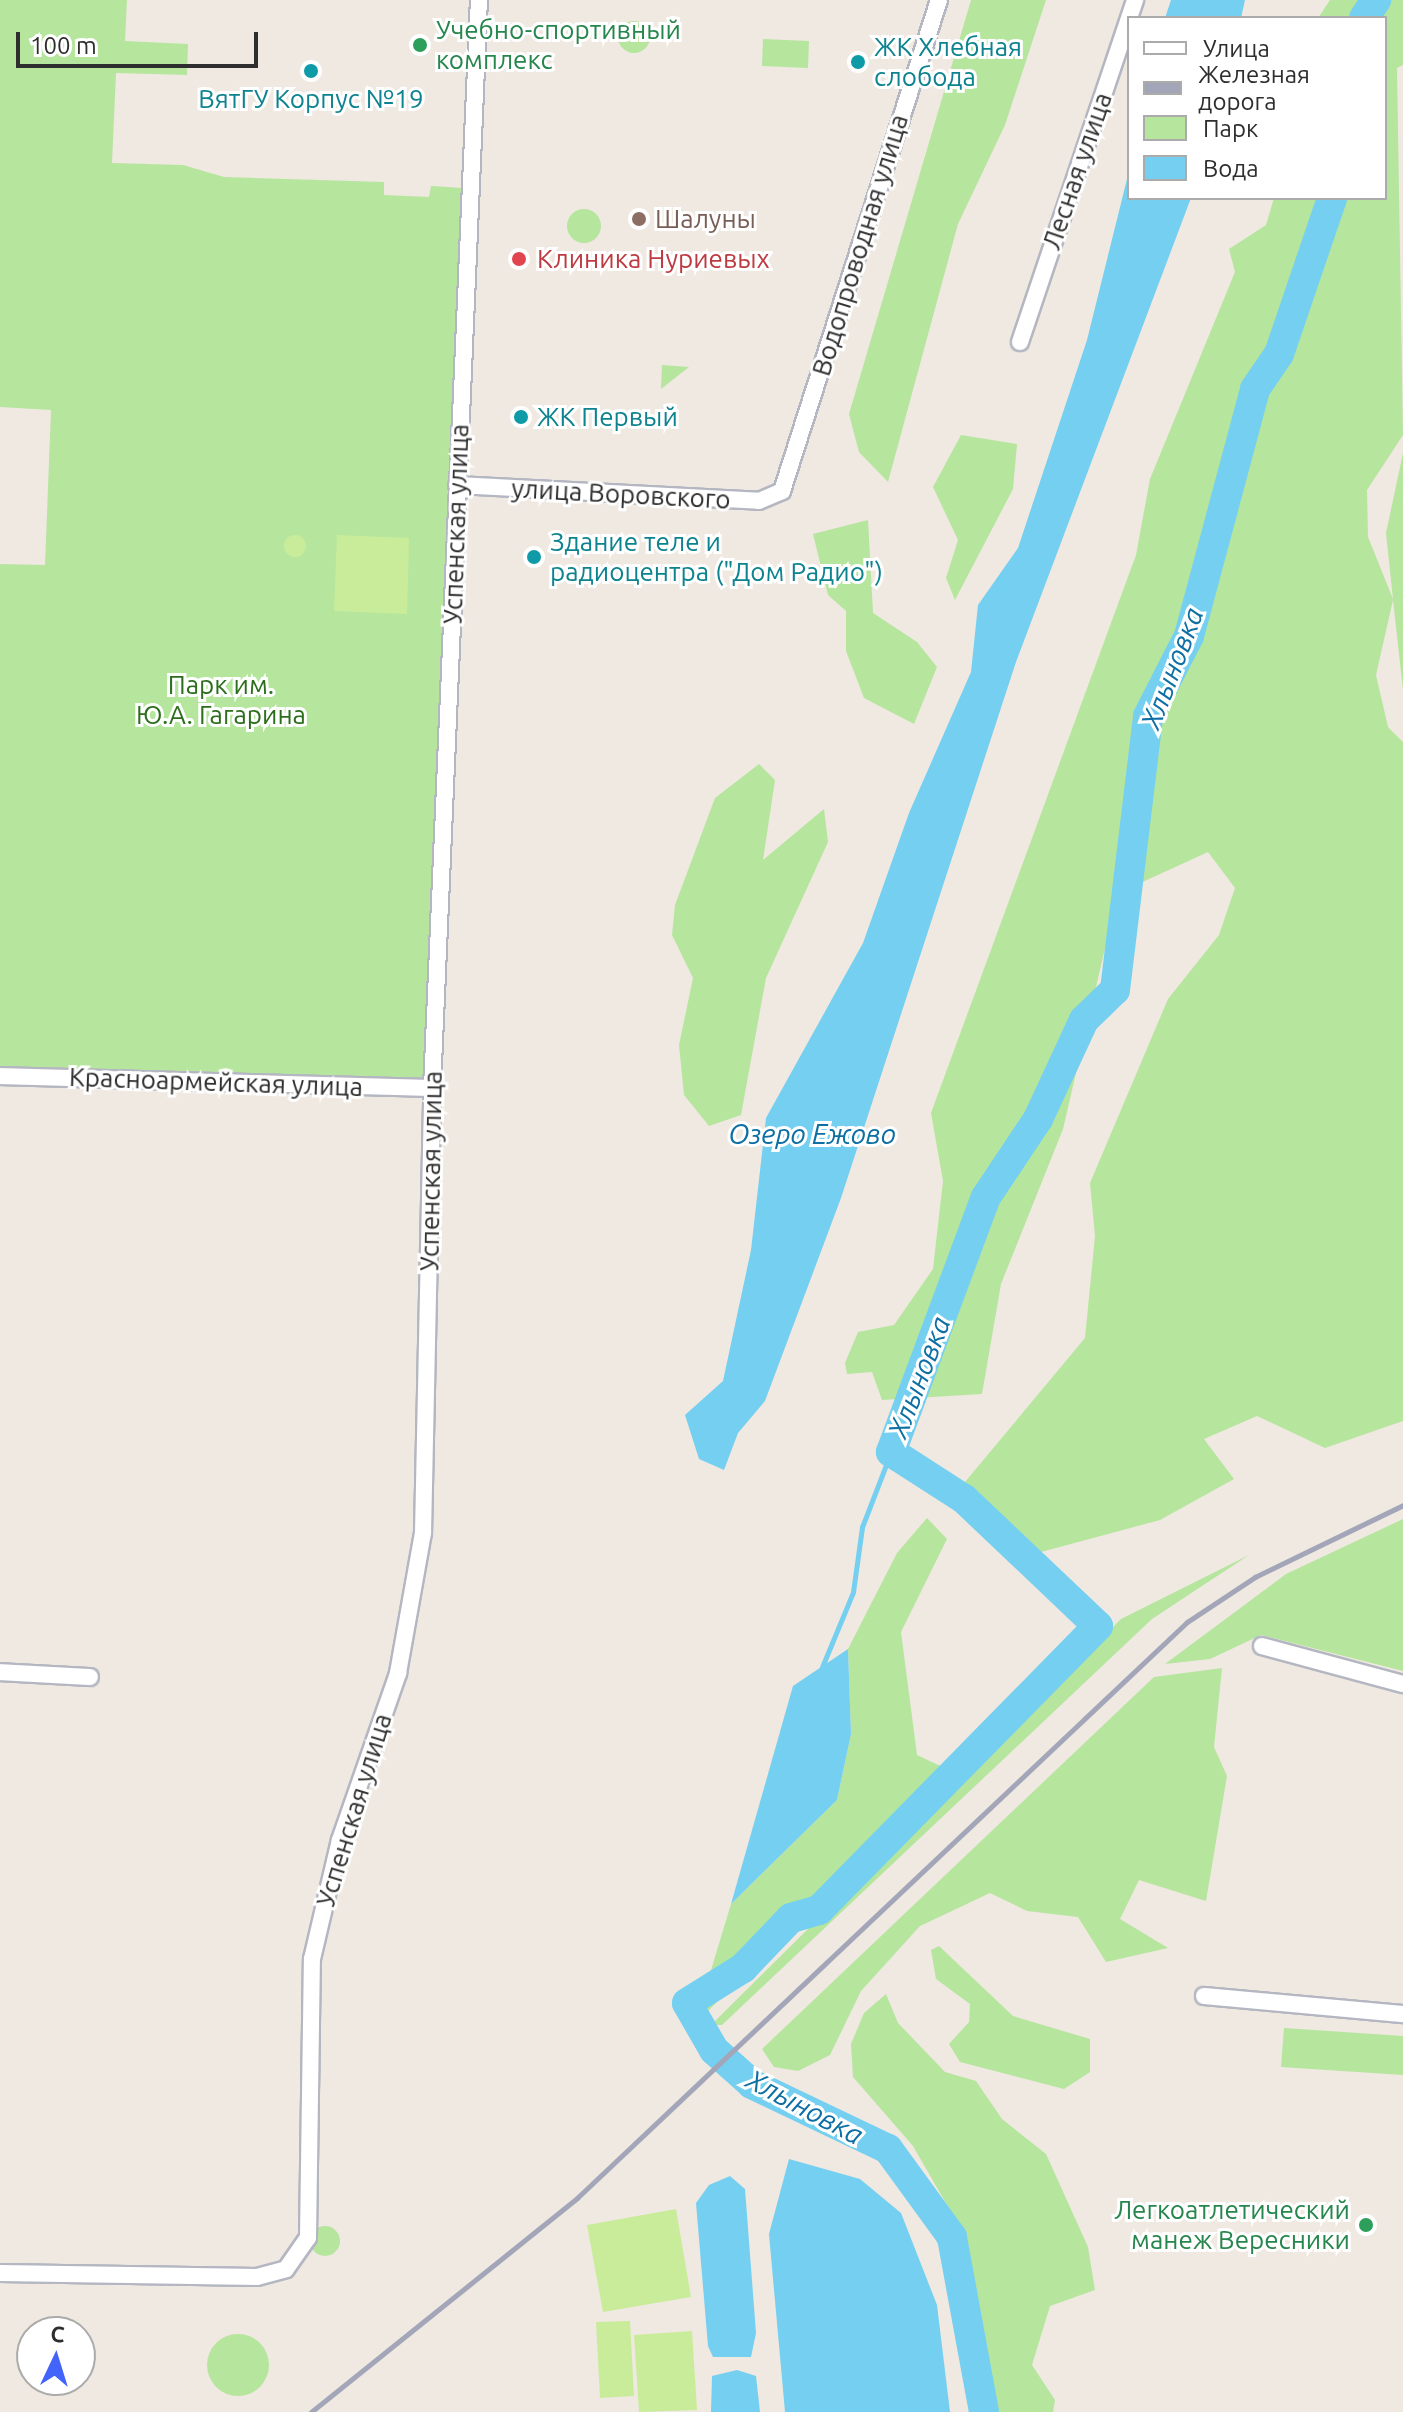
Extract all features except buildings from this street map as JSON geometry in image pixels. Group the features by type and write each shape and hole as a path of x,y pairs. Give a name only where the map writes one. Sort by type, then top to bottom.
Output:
{"street":[{"name":"Успенская улица","path":"0,2273 235,2278 286,2269 308,2238 312,1959 321,1915 398,1673 421,1557 432,1088 479,0"},
{"name":"Водопроводная улица","path":"782,491 939,0"},
{"name":"Лесная улица","path":"1020,342 1127,24"},
{"name":"улица Воровского","path":"457,485 759,501 782,491"},
{"name":"Красноармейская улица","path":"0,1076 432,1088"},
{"path":"1262,1646 1403,1684"},
{"path":"0,1672 90,1677"},
{"path":"1204,1996 1403,2014"}],"green space":[{"name":"Парк им. Ю.А. Гагарина","path":"0,0 127,0 125,41 188,44 187,75 116,73 112,163 183,165 224,177 384,182 384,195 429,197 431,186 462,188 429,1066 420,1081 0,1076 0,564 45,565 51,410 0,407"},
{"path":"971,0 1046,0 1005,125 958,224 888,482 859,452 849,414"},
{"path":"1330,0 1403,0 1403,65 1397,68 1403,435 1367,490 1368,537 1393,599 1386,533 1403,453 1403,690 1393,600 1376,675 1388,727 1403,742 1403,1421 1325,1448 1257,1416 1204,1439 1234,1479 1160,1520 1041,1552 965,1482 1085,1338 1095,1236 1090,1183 1168,999 1219,935 1235,888 1208,852 1136,885 1106,944 1063,1129 1001,1284 982,1394 882,1400 872,1372 847,1374 845,1363 858,1332 894,1325 933,1269 943,1181 931,1113 1136,555 1150,479 1235,272 1229,249 1266,225 1273,200 1387,200 1387,16 1319,16"},
{"path":"634,21 646,25 650,37 646,49 634,53 622,49 618,37 622,25"},
{"path":"763,39 809,41 808,68 762,66"},
{"path":"584,209 596,214 601,226 596,238 584,243 572,238 567,226 572,214"},
{"path":"662,365 689,367 661,389"},
{"path":"961,435 1017,444 1013,489 955,600 946,578 958,540 933,487"},
{"path":"868,520 873,613 917,642 937,667 914,724 864,698 846,651 846,611 828,595 813,534"},
{"path":"295,535 303,538 306,546 303,554 295,557 287,554 284,546 287,538"},
{"path":"337,535 409,538 407,614 334,611"},
{"path":"759,764 775,780 763,860 824,809 828,842 766,978 741,1115 709,1126 684,1095 679,1045 693,978 672,935 675,905 715,798"},
{"path":"927,1518 947,1539 901,1632 917,1755 949,1770 708,2011 705,1990 731,1904 837,1800 851,1734 848,1649 897,1553"},
{"path":"1403,1519 1403,1671 1261,1635 1210,1659 1165,1664 1286,1574"},
{"path":"1249,1555 1152,1619 722,2025 711,2025 1121,1619"},
{"path":"1222,1668 1214,1747 1227,1776 1206,1901 1139,1880 1120,1919 1168,1948 1106,1962 1078,1917 1027,1911 990,1893 920,1926 861,1991 830,2055 798,2071 774,2067 762,2049 1154,1677"},
{"path":"939,1946 1013,2016 1090,2039 1090,2072 1064,2089 960,2062 949,2044 969,2022 970,2004 936,1979 931,1950"},
{"path":"886,1994 898,2023 945,2072 976,2081 1002,2119 1046,2154 1088,2247 1095,2290 1050,2306 1032,2365 1055,2400 1053,2412 989,2412 963,2233 913,2146 853,2077 851,2044 864,2013"},
{"path":"1284,2028 1403,2036 1403,2075 1281,2067"},
{"path":"676,2209 691,2297 603,2312 587,2225"},
{"path":"325,2226 336,2230 340,2241 336,2252 325,2256 314,2252 310,2241 314,2230"},
{"path":"630,2321 634,2396 600,2398 596,2322"},
{"path":"692,2331 697,2410 639,2412 634,2335"},
{"path":"238,2334 260,2343 269,2365 260,2387 238,2396 216,2387 207,2365 216,2343"}],"water":[{"path":"1171,0 1245,0 1241,16 1166,16"},
{"name":"Озеро Ежово","path":"1127,179 1127,200 1190,200 1016,662 841,1198 765,1401 738,1433 724,1470 699,1459 685,1415 723,1381 751,1250 766,1118 863,943 909,813 971,672 978,605 1018,548 1087,340"},
{"path":"848,1649 851,1734 837,1800 731,1904 793,1686"},
{"path":"789,2159 860,2179 901,2213 937,2305 950,2412 785,2412 769,2234"},
{"path":"730,2176 745,2189 756,2333 751,2357 713,2357 708,2346 696,2203 709,2185"},
{"path":"737,2370 756,2376 760,2412 711,2412 712,2376"}],"waterway":[{"name":"Хлыновка","path":"1365,16 1376,0"},
{"name":"Хлыновка","path":"984,2412 952,2237 888,2149 752,2084 714,2050 687,2003 743,1968 791,1918 819,1910 1098,1626 964,1499 891,1452 986,1197 1038,1119 1084,1020 1115,990 1148,716 1189,636 1255,389 1279,354 1331,200"},
{"path":"822,1667 853,1592 862,1527 891,1452"}],"railway":[{"path":"311,2412 577,2198 1187,1622 1255,1577 1403,1505"}],"place":[{"name":"Учебно-спортивный комплекс","path":"420,45"},
{"name":"ЖК Хлебная слобода","path":"858,62"},
{"name":"ВятГУ Корпус №19","path":"311,71"},
{"name":"Шалуны","path":"639,219"},
{"name":"Клиника Нуриевых","path":"519,259"},
{"name":"ЖК Первый","path":"521,417"},
{"name":"Здание теле и радиоцентра (\"Дом Радио\")","path":"534,557"},
{"name":"Легкоатлетический манеж Вересники","path":"1366,2225"}]}
